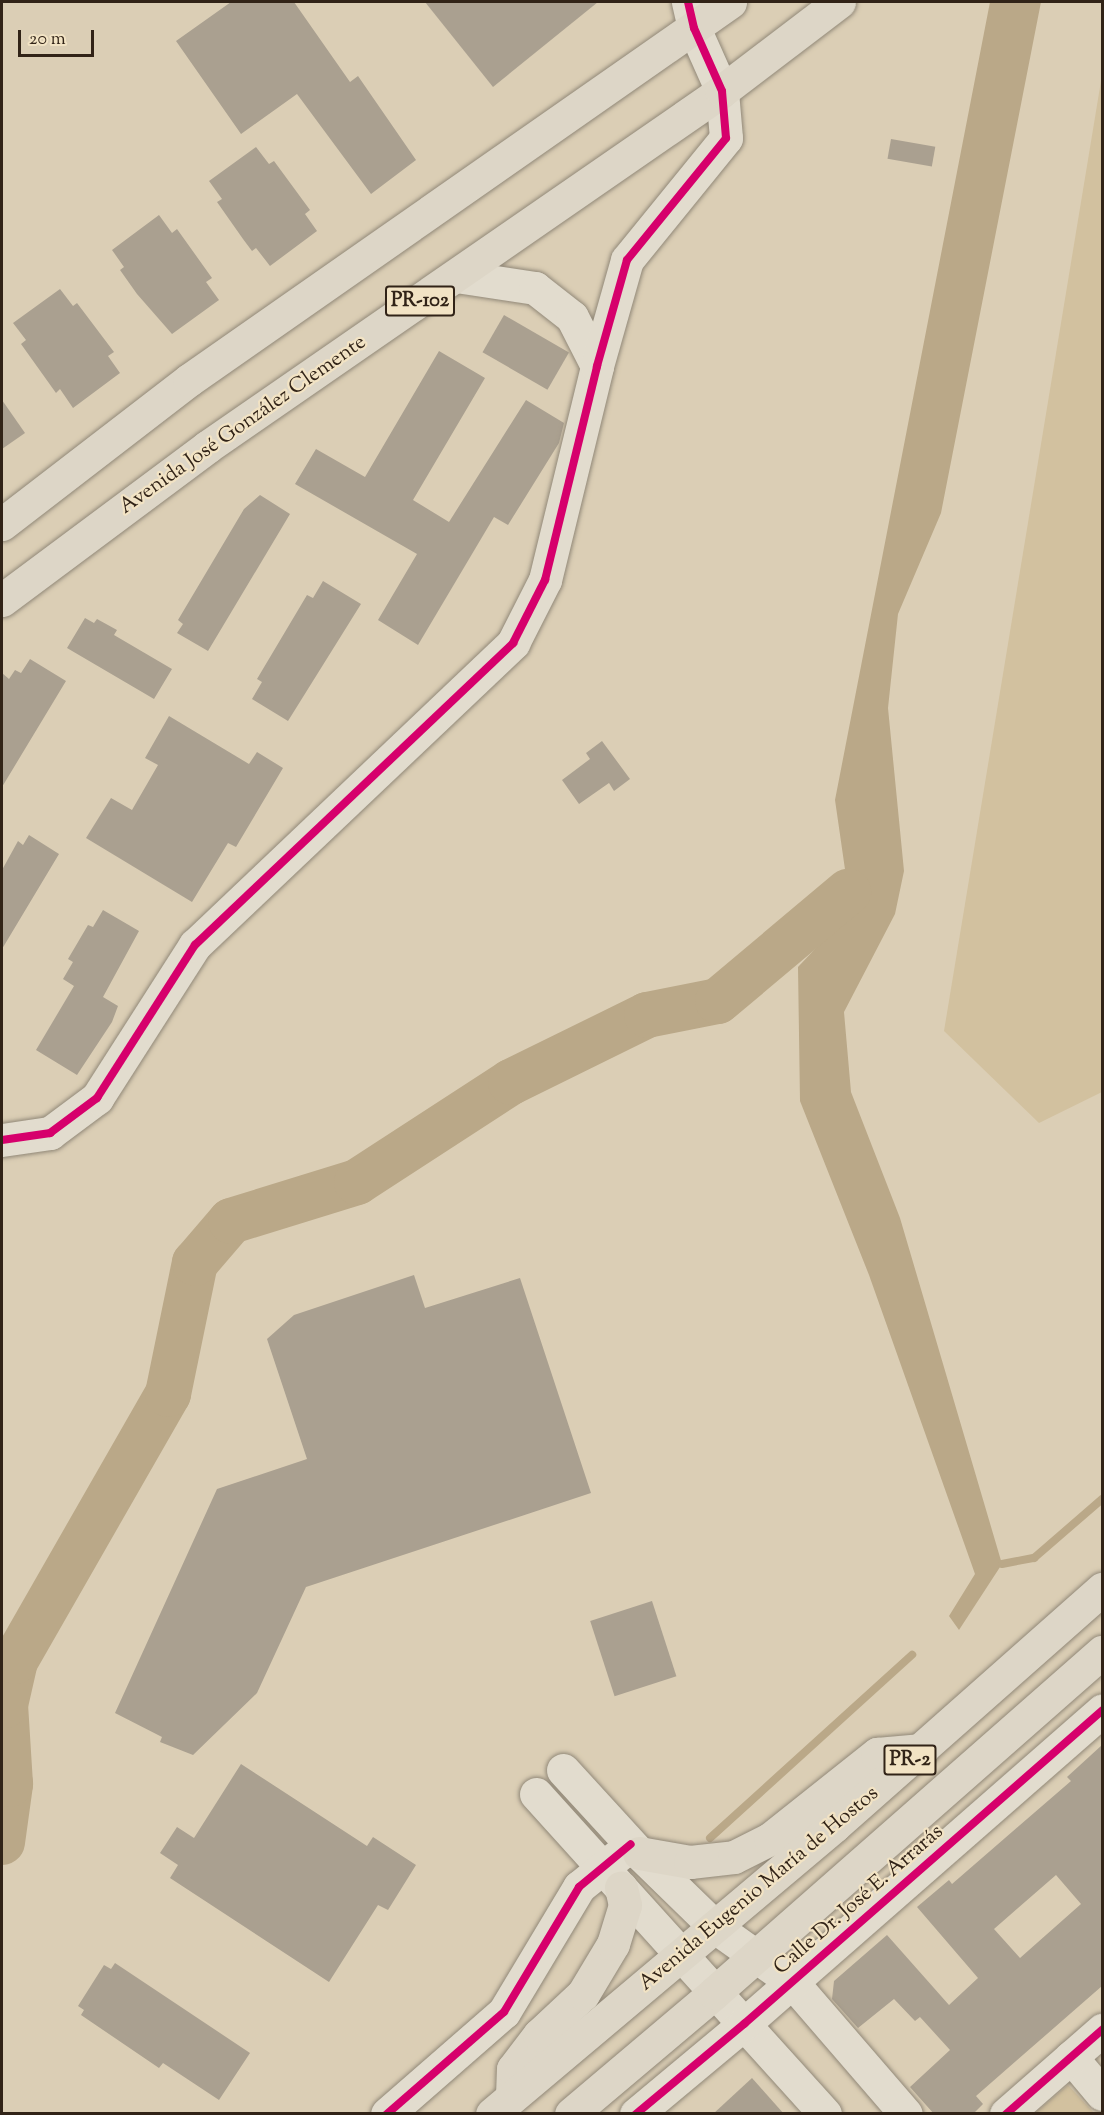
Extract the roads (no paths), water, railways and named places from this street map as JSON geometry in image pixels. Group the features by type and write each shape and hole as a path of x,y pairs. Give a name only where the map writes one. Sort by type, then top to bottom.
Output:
{"main road":[{"path":"2,524 189,381 691,15 730,2"},
{"name":"Avenida José González Clemente","path":"2,600 207,447 722,91 839,2"},
{"name":"Avenida Eugenio María de Hostos","path":"502,2105 922,1750 1102,1588"},
{"name":"PR-2","path":"571,2114 714,1993 1102,1652"},
{"path":"635,1849 690,1862 734,1857 770,1839 877,1754 922,1750"},
{"path":"502,2105 513,2069 539,2035 583,1994 613,1944 625,1905 613,1877"}],"street":[{"path":"2,1140 50,1133 97,1098 195,945 513,643 544,580 597,366 627,260 726,138 722,91 691,15"},
{"path":"456,276 536,288 572,317 597,366"},
{"name":"Calle Dr. José E. Arrarás","path":"636,2114 744,2024 1102,1711"},
{"path":"563,1770 635,1849 715,1927 792,1982 906,2114"},
{"path":"536,1794 825,2114"},
{"path":"387,2114 504,2012 579,1887 613,1877 635,1849"},
{"path":"1006,2114 1102,2030"},
{"path":"1071,2057 1102,2094"}],"waterway":[{"path":"2,1842 10,1784 5,1705 15,1661 168,1394 195,1263 231,1221 357,1182 511,1082 647,1015 718,1001 848,892"},
{"path":"1002,1564 1034,1558 1102,1499"},
{"path":"710,1838 912,1655"}]}
